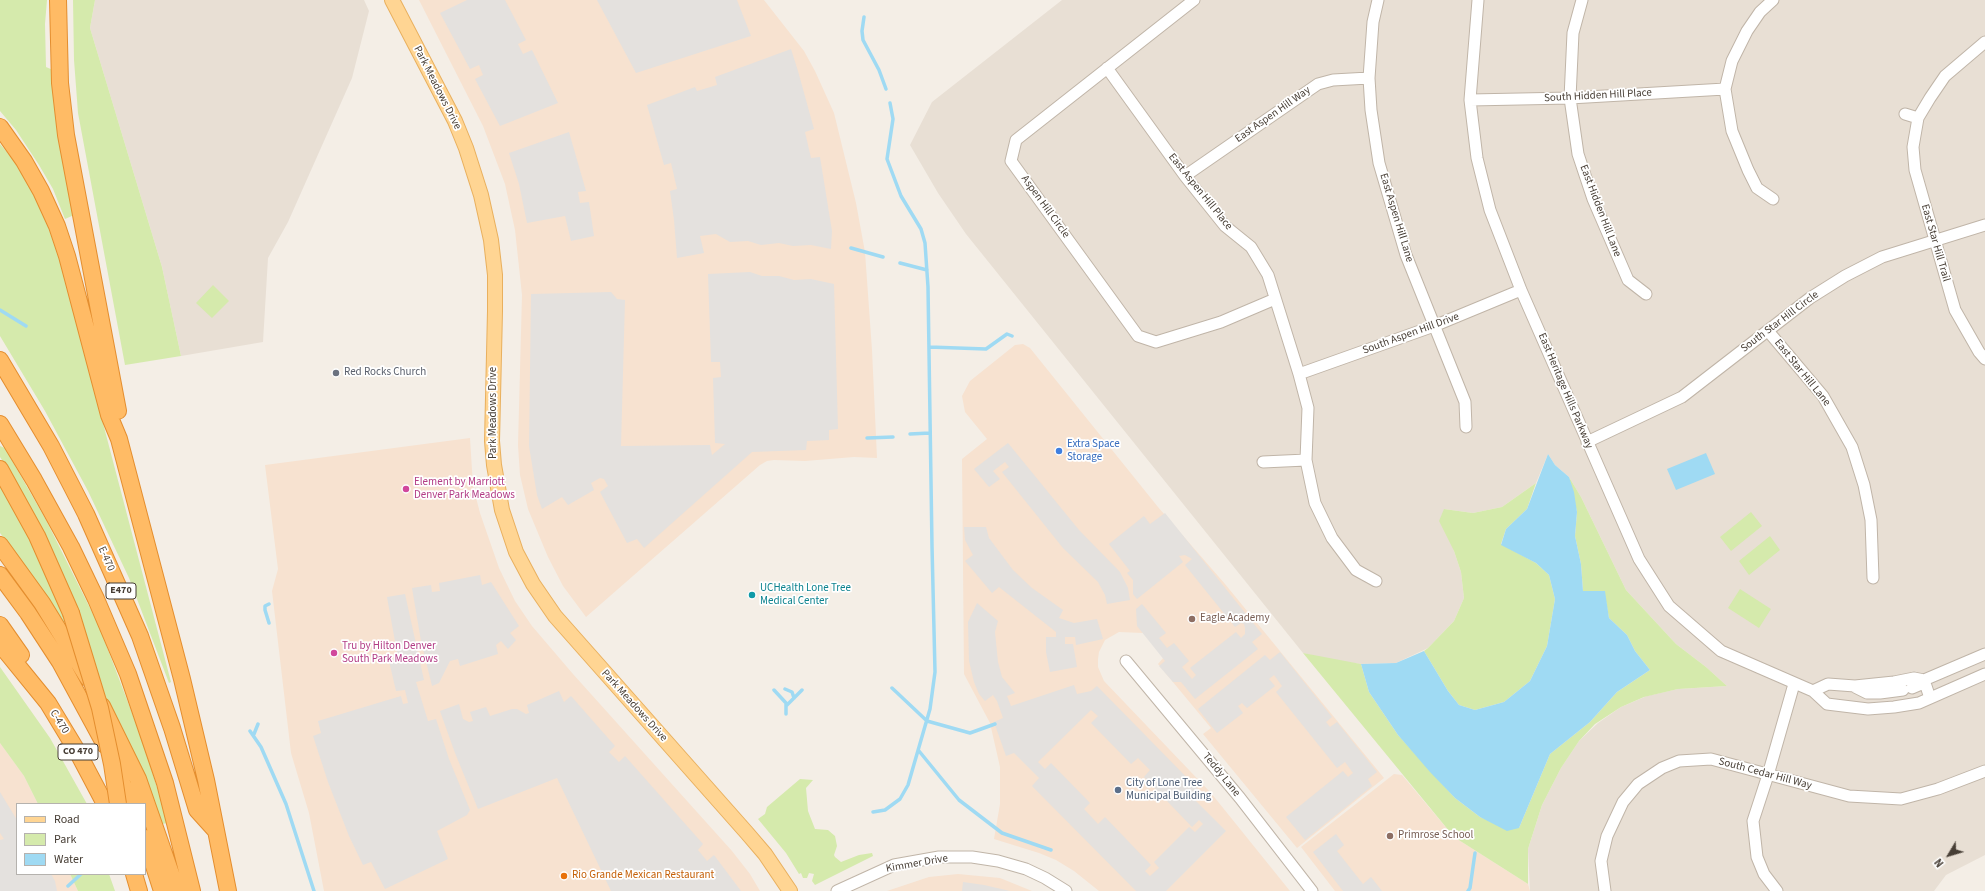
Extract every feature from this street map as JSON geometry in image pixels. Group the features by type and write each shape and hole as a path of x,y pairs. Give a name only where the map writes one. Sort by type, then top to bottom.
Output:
{"highway":[{"path":"58,0 59,59 65,127 119,415 119,439"},
{"path":"0,127 35,180 58,230 71,271 109,415 119,439 182,679 217,832 228,891"},
{"name":"E-470","path":"0,360 51,446 86,514 140,636 172,728 197,810 217,832"},
{"path":"0,424 34,480 71,547 96,599 128,674 161,770 177,825 192,891"},
{"path":"0,469 37,536 71,614 100,708 112,764 118,803"},
{"path":"0,544 42,603 64,638 116,732 140,784 177,891"},
{"path":"0,575 41,632 72,683 105,744 132,803"},
{"path":"0,625 39,681 48,703"},
{"path":"0,644 48,703"},
{"name":"C-470","path":"48,703 80,757 104,803"},
{"path":"146,841 162,891"},
{"path":"125,875 127,891"},
{"path":"134,875 139,891"}],"main road":[{"name":"Park Meadows Drive","path":"392,0 455,121 466,148 481,195 491,240 495,280 492,441 494,465 502,510 516,552 533,584 555,616 765,854 790,891"}],"street":[{"name":"Aspen Hill Circle","path":"1194,0 1016,140 1011,161 1138,336 1156,342 1221,322 1275,299"},
{"name":"East Aspen Hill Lane","path":"1378,0 1373,22 1369,78 1371,110 1379,163 1406,255 1465,402 1466,427"},
{"name":"East Heritage Hills Parkway","path":"1478,0 1470,100 1477,158 1490,210 1521,290 1638,559 1669,606 1722,651 1794,684 1813,691 1828,704 1868,709 1919,703 1985,674"},
{"name":"East Hidden Hill Lane","path":"1582,0 1573,33 1570,98 1578,154 1593,198 1628,280 1646,294"},
{"path":"1773,0 1760,12 1747,31 1732,61 1725,89 1732,131 1748,170 1757,188 1773,199"},
{"name":"East Star Hill Trail","path":"1985,42 1945,76 1918,118 1913,147 1914,170 1955,310 1979,352 1985,359"},
{"name":"East Aspen Hill Place","path":"1107,68 1186,176 1226,226 1251,247 1268,275 1308,408 1306,460 1315,503 1332,538 1356,570 1376,581"},
{"name":"East Aspen Hill Way","path":"1186,176 1318,84 1333,80 1369,78"},
{"name":"South Hidden Hill Place","path":"1470,100 1570,98 1725,89"},
{"path":"1905,114 1918,118"},
{"name":"South Star Hill Circle","path":"1587,442 1682,397 1810,298 1845,276 1882,257 1985,225"},
{"name":"South Aspen Hill Drive","path":"1299,374 1434,326 1521,290"},
{"name":"East Star Hill Lane","path":"1768,331 1823,396 1852,447 1864,485 1870,520 1873,578"},
{"path":"1263,462 1306,460"},
{"path":"1855,686 1867,693 1902,690 1919,685 1924,680 1985,654"},
{"name":"Teddy Lane","path":"1126,661 1235,792 1312,891"},
{"path":"1813,691 1828,684 1855,686 1894,682 1914,678 1924,680"},
{"path":"1924,680 1930,698"},
{"path":"1777,891 1764,874 1760,863 1753,821 1794,684"},
{"path":"1894,707 1902,690"},
{"path":"1867,693 1868,709"},
{"name":"South Cedar Hill Way","path":"1604,891 1601,861 1606,836 1624,802 1638,784 1662,768 1679,761 1711,759 1849,796 1901,799 1938,790 1985,771"},
{"name":"Kimmer Drive","path":"837,891 894,865 939,857 972,857 998,861 1026,869 1045,878 1066,891"}],"shaded area":[{"path":"95,0 364,0 369,11 352,78 288,222 268,258 263,342 181,356 162,267 90,28"},
{"path":"419,0 764,0 804,51 834,113 856,203 865,252 872,350 877,458 854,457 805,461 767,461 760,465 586,617 563,586 548,557 528,509 520,475 518,445 522,295 515,230 505,184 483,126"},
{"path":"467,0 505,0 526,40 518,44 523,54 532,50 558,103 500,126 475,79 483,75 479,65 470,69 440,13"},
{"path":"597,0 737,0 751,36 636,73"},
{"path":"1062,0 1985,0 1985,855 1946,875 1934,891 1530,891 1528,849 1542,805 1561,768 1579,741 1598,723 1621,707 1647,696 1678,689 1727,686 1706,667 1676,644 1626,590 1581,497 1569,477 1555,465 1548,454 1536,483 1502,507 1473,513 1444,509 1454,551 1461,572 1464,598 1454,621 1428,648 1396,663 1361,664 1330,660 1303,653 966,234 938,193 910,145 932,102"},
{"path":"791,49 814,129 805,132 811,158 820,157 832,231 831,249 811,245 793,246 779,243 761,245 748,241 730,242 716,234 700,236 704,253 677,258 670,191 677,189 671,163 664,165 647,105 695,87 697,91 717,85 715,77"},
{"path":"569,132 586,191 578,192 580,203 589,202 594,236 571,241 565,216 527,223 519,184 509,153"},
{"path":"750,272 762,276 779,276 794,280 811,279 834,284 838,429 829,430 829,440 807,441 806,450 752,452 644,548 637,539 627,543 600,492 608,486 604,479 600,478 591,483 594,490 568,505 562,497 542,509 537,495 529,446 531,294 611,292 617,299 625,300 621,446 710,445 712,455 725,444 715,443 713,378 721,377 720,362 711,362 708,274"},
{"path":"1023,344 1030,348 1158,507 1225,584 1384,778 1297,848 1203,734 1211,728 1158,664 1164,657 1143,633 1119,632 1105,640 1099,652 1098,659 1098,667 1104,681 1211,793 1290,891 1099,891 1074,871 1056,860 994,839 1000,804 1000,767 990,723 964,674 962,459 987,439 965,412 962,396 970,381 1015,345"},
{"path":"470,438 473,486 480,513 499,568 515,601 532,626 573,674 732,851 750,874 760,891 324,891 309,813 291,753 272,591 278,569 265,465"},
{"path":"1008,443 1079,530 1120,572 1128,588 1130,600 1107,604 1105,595 1098,582 1063,548 1002,472 1009,467 1005,462 993,471 1000,479 989,487 974,469"},
{"path":"1165,513 1262,634 1252,642 1258,649 1195,699 1181,682 1173,682 1159,666 1165,661 1137,626 1136,609 1142,604 1166,633 1159,638 1167,648 1174,643 1189,661 1182,667 1192,679 1196,675 1190,668 1236,632 1241,638 1245,634 1245,628 1244,624 1241,623 1235,627 1185,565 1192,559 1185,555 1179,556 1183,562 1137,599 1133,594 1133,580 1127,573 1130,571 1109,544 1144,516 1150,524"},
{"path":"964,527 986,527 989,538 1013,570 1032,588 1063,610 1059,618 1074,623 1097,619 1103,639 1076,645 1075,637 1065,637 1065,644 1073,644 1077,667 1050,672 1046,652 1046,637 1056,637 1056,632 999,587 992,593 965,561 973,555 965,540"},
{"path":"480,575 482,585 491,582 519,626 510,633 516,640 508,649 501,641 496,645 498,654 460,666 458,659 450,661 439,683 432,686 421,641 412,588 431,585 432,592 440,591 439,583"},
{"path":"405,594 424,680 416,682 428,721 436,719 449,759 470,810 467,815 437,831 448,859 385,889 371,862 363,865 349,836 328,782 313,736 321,733 318,721 401,696 403,704 408,703 405,690 396,691 389,661 398,658 387,597"},
{"path":"977,603 998,621 995,632 998,662 1002,677 1015,693 1007,696 1011,706 1074,685 1077,694 1091,691 1097,686 1199,790 1192,797 1226,831 1166,891 1136,891 1032,786 1039,778 1014,753 1006,756 994,722 1003,718 997,701 993,695 985,701 979,694 974,682 969,661 968,622","holes":["1091,710 1098,716 1091,723 1131,764 1138,758 1150,770 1144,777 1192,827 1199,820 1203,824 1195,832 1189,827 1154,862 1159,868 1150,876 1145,871 1151,865 1105,817 1098,824 1084,809 1090,803 1051,763 1045,769 1038,762"]},
{"path":"1280,652 1332,717 1326,722 1330,727 1337,722 1377,772 1368,779 1372,786 1305,840 1286,817 1343,771 1348,777 1353,773 1345,762 1337,768 1276,692 1282,686 1274,675 1269,679 1275,686 1247,708 1242,703 1238,706 1243,713 1217,733 1198,709 1265,655 1270,660"},
{"path":"559,691 564,702 571,696 615,746 609,752 619,762 625,756 703,844 698,850 707,861 714,855 741,891 611,891 557,778 478,809 440,711 459,704 463,719 469,722 473,721 470,712 486,707 490,716 512,709 517,709 526,714 529,713 527,705"},
{"path":"0,743 24,776 38,803 16,803 16,875 70,875 78,891 0,891"},
{"path":"1394,774 1402,775 1454,837 1528,884 1530,891 1335,891 1301,847"},
{"path":"0,792 16,818 16,875 52,875 55,881 57,891 0,891 0,840 4,839 0,833"},
{"path":"1336,834 1344,845 1337,851 1363,884 1371,877 1382,891 1343,891 1313,852"},
{"path":"958,874 1000,878 1032,891 887,891 929,877"},
{"path":"963,882 1010,891 962,891"}],"green space":[{"path":"0,0 47,0 45,24 46,67 53,70 74,215 65,219 53,189 39,165 16,130 0,111"},
{"path":"73,0 95,0 90,28 162,267 181,356 125,365 78,113 74,60"},
{"path":"0,144 13,159 29,186 43,214 58,252 171,682 169,683 129,578 88,491 45,411 0,336"},
{"path":"213,285 229,301 212,318 196,303"},
{"path":"0,446 5,448 46,520 99,626 143,742 168,823 162,824 103,692 11,474 0,457"},
{"path":"1569,477 1581,497 1626,590 1676,644 1706,667 1727,686 1678,689 1644,697 1621,707 1595,724 1579,741 1561,768 1542,805 1528,849 1528,884 1454,837 1303,653 1361,664 1369,692 1398,735 1455,798 1480,817 1519,828 1550,754 1590,722 1617,692 1650,670 1635,651 1627,635 1609,618 1604,591 1583,591 1581,564 1575,536 1577,512"},
{"path":"0,483 25,529 56,597 71,635 32,576 0,533"},
{"path":"1536,483 1527,509 1506,529 1501,544 1536,563 1549,575 1555,599 1547,646 1530,681 1504,702 1475,710 1459,705 1448,691 1424,651 1454,621 1464,598 1461,572 1454,551 1439,521 1444,509 1473,513 1502,507"},
{"path":"1751,512 1762,526 1731,551 1720,537"},
{"path":"1770,536 1780,550 1749,575 1739,561"},
{"path":"1740,589 1771,609 1759,628 1728,608"},
{"path":"0,667 50,738 86,803 38,803 24,776 0,743"},
{"path":"800,779 813,780 806,788 808,811 815,829 828,830 835,836 837,846 834,855 835,857 841,862 859,855 872,853 873,856 815,885 812,881 814,874 809,873 807,878 803,878 786,853 758,819 765,814 767,807"},
{"path":"70,875 109,875 115,891 78,891"}],"water":[{"path":"1706,453 1715,474 1676,490 1667,469"},
{"path":"1548,454 1555,465 1569,477 1574,492 1577,512 1575,536 1581,564 1583,591 1605,591 1609,618 1627,635 1635,651 1650,670 1617,692 1590,722 1550,754 1519,828 1507,831 1480,817 1455,798 1430,772 1398,735 1369,692 1361,664 1396,663 1424,651 1448,691 1459,705 1475,710 1504,702 1530,681 1547,646 1555,599 1549,575 1536,563 1501,545 1506,529 1527,509"}],"waterway":[{"path":"864,17 862,31 863,40 879,70 886,89"},
{"path":"873,812 885,810 900,799 908,785 930,709 935,672 928,287 925,243 921,229 901,196 887,159 893,119 890,103"},
{"path":"851,248 883,257"},
{"path":"900,263 927,270"},
{"path":"0,310 26,326"},
{"path":"929,347 986,349 1007,334 1012,336"},
{"path":"910,434 930,433"},
{"path":"867,438 893,437"},
{"path":"269,604 265,606 269,623"},
{"path":"892,688 927,721 970,733 995,724"},
{"path":"785,689 792,692 794,698"},
{"path":"774,690 786,703 786,714"},
{"path":"787,705 802,690"},
{"path":"254,734 258,724"},
{"path":"250,731 261,747 286,804 314,891"},
{"path":"919,751 959,800 1002,833 1051,850"},
{"path":"1468,891 1470,888 1475,853"},
{"path":"68,886 80,875"}],"place":[{"name":"Red Rocks Church","path":"336,373"},
{"name":"Extra Space Storage","path":"1059,451"},
{"name":"Element by Marriott Denver Park Meadows","path":"406,489"},
{"name":"UCHealth Lone Tree Medical Center","path":"752,595"},
{"name":"Eagle Academy","path":"1192,619"},
{"name":"Tru by Hilton Denver South Park Meadows","path":"334,653"},
{"name":"City of Lone Tree Municipal Building","path":"1118,790"},
{"name":"Primrose School","path":"1390,836"},
{"name":"Rio Grande Mexican Restaurant","path":"564,876"}]}
